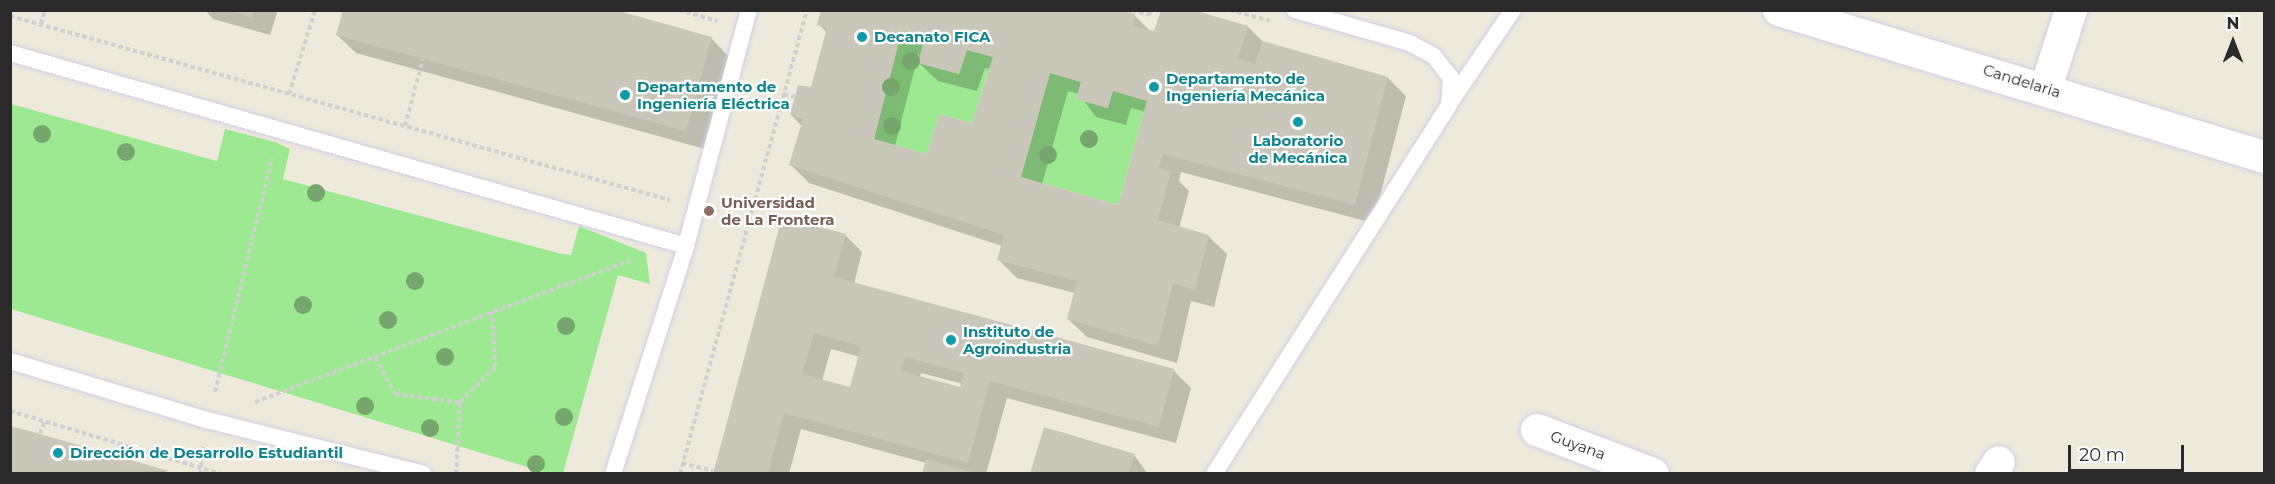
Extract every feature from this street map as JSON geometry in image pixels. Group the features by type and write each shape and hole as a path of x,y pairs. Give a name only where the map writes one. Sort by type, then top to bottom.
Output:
{"street":[{"name":"Candelaria","path":"1779,10 2046,88 2265,158"},
{"path":"2046,88 2071,10"},
{"name":"Guyana","path":"1537,430 1653,474"}],"lane":[{"path":"613,474 686,246 749,10"},
{"path":"1295,10 1410,43 1434,56 1451,78 1449,105"},
{"path":"1214,474 1449,105 1513,10"},
{"path":"10,53 686,246"},
{"path":"10,361 207,420 423,474"}],"path":[{"path":"41,24 45,10"},
{"path":"289,94 315,10"},
{"path":"679,10 720,22 717,33"},
{"path":"680,474 807,10"},
{"path":"1132,10 1149,15 1151,10"},
{"path":"1230,10 1275,23"},
{"path":"10,16 672,200 675,189"},
{"path":"405,126 423,59"},
{"path":"784,94 795,97"},
{"path":"200,474 207,420 273,154"},
{"path":"207,420 632,260 678,270"},
{"path":"456,474 460,402 495,368 492,311"},
{"path":"375,358 395,394 460,402"},
{"path":"10,411 222,474"},
{"path":"40,434 45,421"},
{"path":"682,463 713,471"}],"green space":[{"path":"901,34 924,40 918,63 959,74 967,50 993,57 972,123 939,114 927,154 874,139"},
{"path":"1050,73 1081,82 1076,99 1107,108 1113,91 1147,101 1118,205 1021,177"},
{"path":"11,104 217,161 225,129 275,142 290,149 283,179 562,254 571,255 579,226 646,253 650,284 618,275 563,473 547,473 11,309"}],"building":[{"path":"229,10 254,10 252,18"},
{"name":"Departamento de Ingeniería Eléctrica","path":"343,10 615,10 712,37 686,131 336,35"},
{"path":"821,10 1121,10 1135,14 1133,26 1154,31 1161,10 1193,10 1248,26 1238,59 1255,64 1263,41 1388,77 1355,205 1163,154 1159,168 1171,171 1158,220 1209,235 1195,290 1173,283 1158,346 1067,319 1077,281 997,260 1004,235 789,165 803,119 790,115 798,85 811,87 827,28 817,25","holes":["901,34 924,40 918,63 959,74 967,50 993,57 972,123 939,114 927,154 874,139","1050,73 1081,82 1076,99 1108,108 1113,91 1147,101 1118,205 1021,177"]},
{"name":"Instituto de Agroindustria","path":"782,217 846,234 834,277 1174,369 1159,427 990,381 968,463 784,413 768,474 713,474","holes":["814,333 861,346 850,387 802,374","905,357 964,373 960,387 901,371"]},
{"name":"Dirección de Desarrollo Estudiantil","path":"10,426 40,434 169,471 10,474"},
{"path":"1044,427 1135,454 1128,474 1030,474"},
{"path":"926,459 975,473 975,474 922,474"}],"place":[{"name":"Decanato FICA","path":"862,37"},
{"name":"Departamento de Ingeniería Mecánica","path":"1154,87"},
{"name":"Departamento de Ingeniería Eléctrica","path":"625,95"},
{"name":"Laboratorio de Mecánica","path":"1298,122"},
{"name":"Universidad de La Frontera","path":"709,211"},
{"name":"Instituto de Agroindustria","path":"951,340"},
{"name":"Dirección de Desarrollo Estudiantil","path":"58,453"}]}
